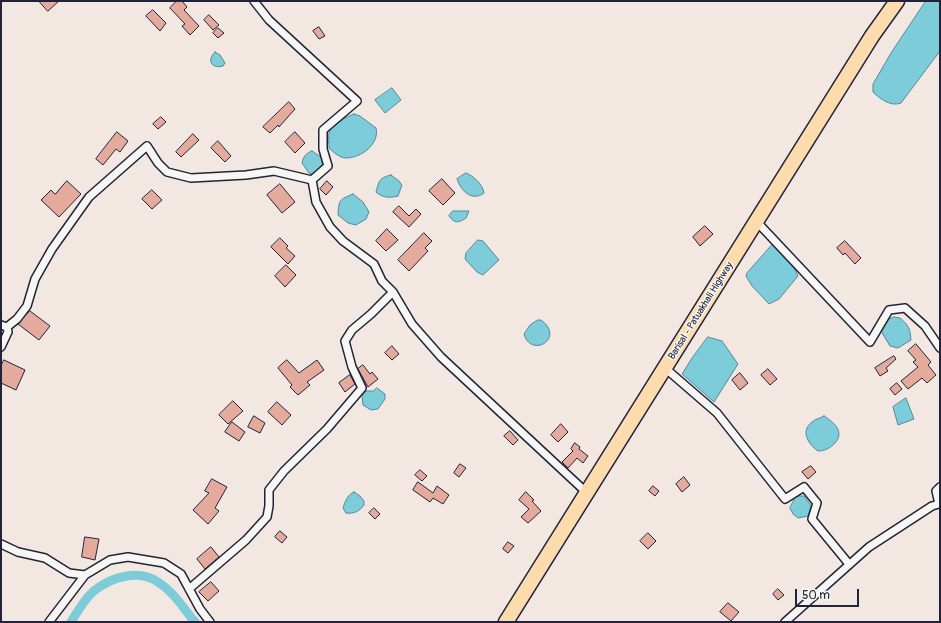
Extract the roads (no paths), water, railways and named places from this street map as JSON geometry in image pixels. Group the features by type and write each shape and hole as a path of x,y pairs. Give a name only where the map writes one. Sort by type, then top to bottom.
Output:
{"highway":[{"name":"Barisal - Patuakhali Highway","path":"506,622 872,36 897,1"}],"street":[{"path":"254,1 269,20 357,101 323,130 323,149 328,166 312,180"},
{"path":"1,347 8,332 4,326 17,319 28,306 35,279 52,249 89,197 147,146 158,163 167,172 191,178 246,175 274,171 312,180"},
{"path":"312,180 316,202 330,227 343,241 374,264 382,281 393,292 412,324 440,357 587,493"},
{"path":"757,222 870,342 889,310 905,308 925,326 940,348"},
{"path":"189,589 246,540 267,517 269,490 284,471 327,429 362,388 352,367 345,341 352,330 393,292"},
{"path":"665,368 717,413 785,499 804,487 817,503 812,519 849,564"},
{"path":"785,622 869,547 932,506 939,504 936,491 940,487"},
{"path":"1,544 18,552 45,558 69,573 84,575"},
{"path":"49,622 84,575 110,560 128,557 164,563 181,574 200,609 210,622"}],"water":[{"path":"926,1 940,1 940,51 901,103 893,104 882,100 873,92 873,84 891,53"},
{"path":"215,52 220,55 225,63 223,66 219,67 212,64 211,58"},
{"path":"392,88 401,100 385,113 375,100"},
{"path":"354,114 360,116 376,128 375,139 372,145 363,153 358,156 344,158 329,148 329,133 336,124"},
{"path":"312,151 321,157 323,163 317,172 313,174 309,173 302,163 305,156"},
{"path":"466,173 478,181 484,193 471,196 461,188 457,179"},
{"path":"391,175 402,185 398,196 383,196 376,192 381,179"},
{"path":"353,194 363,202 369,212 366,219 356,225 348,223 338,215 339,203 342,199"},
{"path":"453,211 469,211 466,218 457,222 449,216"},
{"path":"478,240 483,241 499,260 483,275 477,272 465,259 466,253"},
{"path":"773,244 791,261 798,276 779,299 769,304 752,286 746,276"},
{"path":"894,317 900,318 905,323 911,336 911,340 898,348 890,346 881,331 888,320"},
{"path":"538,320 541,320 548,327 550,333 548,339 544,343 533,345 528,341 524,334 530,325"},
{"path":"708,337 722,341 738,364 714,402 682,374"},
{"path":"377,388 385,394 385,399 378,409 371,410 363,405 362,396 366,391 373,391"},
{"path":"906,398 914,419 898,425 893,407"},
{"path":"824,416 835,424 839,431 839,435 835,443 825,450 818,451 811,445 807,437 806,429 813,421"},
{"path":"354,492 364,501 364,505 356,512 346,513 343,508 348,497"},
{"path":"796,496 804,496 811,506 808,516 798,518 793,514 790,508"}],"waterway":[{"path":"71,622 85,601 95,590 109,581 134,575 150,578 164,586 174,595 195,622"}]}
